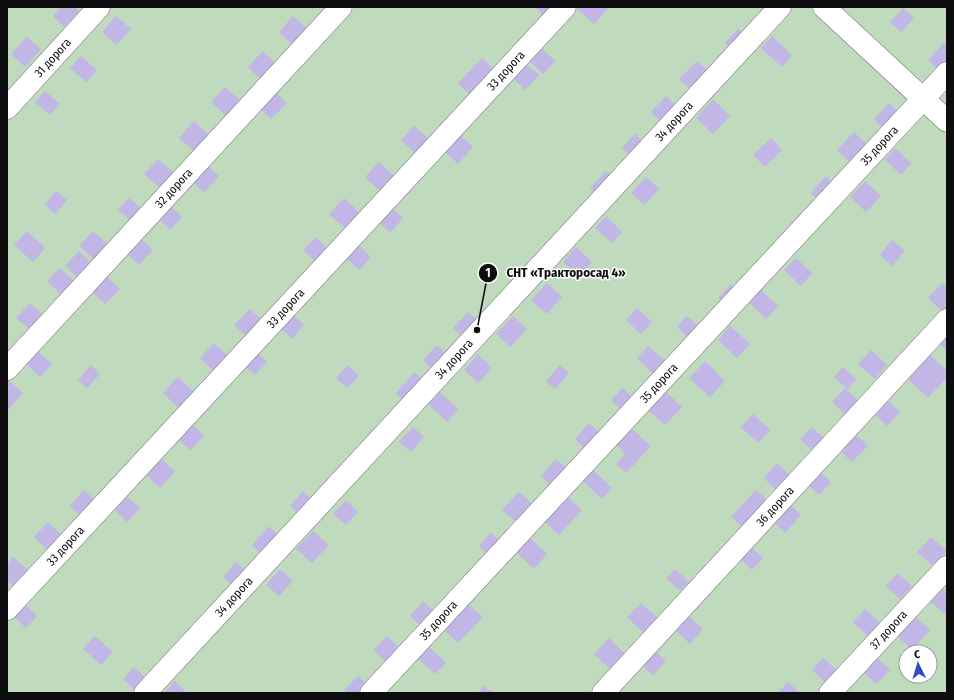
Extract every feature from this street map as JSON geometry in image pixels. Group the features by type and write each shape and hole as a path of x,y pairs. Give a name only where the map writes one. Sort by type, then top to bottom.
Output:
{"street":[{"name":"31 дорога","path":"7,108 99,7"},
{"name":"32 дорога","path":"7,369 341,7"},
{"name":"33 дорога","path":"7,609 565,7"},
{"name":"34 дорога","path":"145,693 780,7"},
{"path":"824,7 947,121"},
{"name":"35 дорога","path":"371,693 947,73"},
{"name":"36 дорога","path":"603,693 947,320"},
{"name":"37 дорога","path":"830,693 947,567"}],"green space":[{"path":"7,7 947,7 947,693 7,693"}],"building":[{"path":"61,7 75,7 79,11 64,27 53,16"},
{"path":"535,7 555,7 545,17"},
{"path":"575,7 606,7 608,8 594,24"},
{"path":"903,8 914,18 901,32 890,22"},
{"path":"116,16 131,29 116,45 102,32"},
{"path":"293,16 309,30 294,46 279,32"},
{"path":"738,29 749,39 735,53 725,43"},
{"path":"772,36 792,55 782,67 761,48"},
{"path":"27,37 41,49 25,67 11,54"},
{"path":"944,43 947,46 947,71 943,75 928,60"},
{"path":"539,46 555,61 543,74 527,59"},
{"path":"263,51 277,65 262,80 248,67"},
{"path":"81,56 97,70 86,82 70,68"},
{"path":"482,58 496,71 472,97 458,83"},
{"path":"697,61 713,76 696,95 679,79"},
{"path":"526,64 539,75 525,90 512,78"},
{"path":"225,87 242,102 227,117 211,102"},
{"path":"45,91 60,104 50,115 35,102"},
{"path":"275,92 287,103 271,119 260,109"},
{"path":"666,96 683,112 668,128 651,112"},
{"path":"713,99 730,116 713,134 696,118"},
{"path":"889,103 904,117 889,134 874,119"},
{"path":"194,121 210,136 195,152 179,138"},
{"path":"414,126 430,140 417,155 401,140"},
{"path":"456,131 473,147 458,164 441,148"},
{"path":"854,132 872,149 856,168 837,150"},
{"path":"635,134 649,147 636,161 622,148"},
{"path":"771,138 782,150 765,167 753,155"},
{"path":"895,148 911,163 901,175 885,160"},
{"path":"158,159 174,173 160,188 144,174"},
{"path":"379,162 396,178 382,193 365,177"},
{"path":"207,165 219,176 204,193 192,181"},
{"path":"606,171 619,183 603,200 590,188"},
{"path":"826,176 838,188 823,205 811,193"},
{"path":"646,177 659,189 644,205 631,193"},
{"path":"865,181 881,196 866,212 850,197"},
{"path":"56,191 67,200 55,214 45,205"},
{"path":"129,198 142,209 131,221 118,210"},
{"path":"344,198 360,213 346,229 329,214"},
{"path":"169,205 182,217 170,230 157,217"},
{"path":"391,207 403,218 390,233 378,221"},
{"path":"606,216 622,232 612,243 595,228"},
{"path":"27,231 45,248 33,262 14,245"},
{"path":"93,231 109,245 95,260 79,246"},
{"path":"139,237 153,250 139,265 125,252"},
{"path":"316,237 330,251 318,264 303,250"},
{"path":"892,240 905,251 892,266 880,255"},
{"path":"355,242 371,257 359,270 343,255"},
{"path":"576,247 592,262 579,277 563,262"},
{"path":"79,251 93,265 80,280 65,266"},
{"path":"796,258 812,273 801,286 784,270"},
{"path":"60,268 75,282 63,296 47,281"},
{"path":"103,273 120,289 105,304 89,289"},
{"path":"547,283 562,297 547,314 531,300"},
{"path":"942,283 947,287 947,310 944,313 928,298"},
{"path":"731,284 741,293 727,307 718,298"},
{"path":"761,290 778,306 766,319 749,303"},
{"path":"30,303 44,316 30,330 16,318"},
{"path":"637,308 652,322 641,334 626,320"},
{"path":"250,309 264,322 248,338 234,325"},
{"path":"468,312 484,327 469,343 453,328"},
{"path":"292,314 304,325 292,339 280,328"},
{"path":"513,316 527,329 510,347 496,334"},
{"path":"687,316 704,331 693,343 677,327"},
{"path":"730,326 750,344 737,358 718,340"},
{"path":"947,332 947,351 937,342"},
{"path":"214,343 230,358 216,373 200,358"},
{"path":"437,345 453,361 439,376 423,360"},
{"path":"648,346 672,367 660,380 637,358"},
{"path":"34,348 52,364 40,377 22,360"},
{"path":"871,350 887,365 875,379 858,364"},
{"path":"258,353 267,362 255,375 245,367"},
{"path":"928,353 947,371 947,377 928,398 906,377"},
{"path":"478,354 492,368 478,383 464,370"},
{"path":"705,361 725,381 710,397 689,378"},
{"path":"91,365 100,374 87,388 78,380"},
{"path":"348,365 359,376 347,388 336,378"},
{"path":"560,365 569,373 555,389 546,381"},
{"path":"843,367 856,379 848,389 834,377"},
{"path":"415,372 428,385 409,406 396,393"},
{"path":"178,377 197,395 182,411 163,393"},
{"path":"7,379 23,393 7,411"},
{"path":"623,388 638,402 626,415 611,400"},
{"path":"845,388 861,403 848,417 832,402"},
{"path":"440,392 458,409 447,422 428,404"},
{"path":"666,392 682,407 665,425 649,411"},
{"path":"884,397 900,412 887,426 871,411"},
{"path":"753,414 770,430 758,443 741,427"},
{"path":"191,423 204,436 190,450 177,438"},
{"path":"589,423 606,438 591,454 575,439"},
{"path":"413,427 424,437 411,452 399,442"},
{"path":"812,427 825,439 813,451 800,439"},
{"path":"632,429 651,446 626,473 616,464 625,454 617,445"},
{"path":"854,433 868,446 852,462 839,450"},
{"path":"159,457 175,471 160,488 144,473"},
{"path":"556,459 572,473 556,490 541,476"},
{"path":"777,463 793,478 779,493 764,478"},
{"path":"593,470 612,488 602,499 583,481"},
{"path":"819,471 831,482 819,495 807,484"},
{"path":"84,490 98,503 84,519 70,506"},
{"path":"756,490 768,501 744,528 731,517"},
{"path":"303,491 318,505 305,520 290,506"},
{"path":"519,492 537,508 520,526 502,510"},
{"path":"127,497 140,508 127,522 115,510"},
{"path":"568,497 582,510 559,535 545,522"},
{"path":"346,500 358,512 346,525 333,514"},
{"path":"787,502 801,515 785,533 771,520"},
{"path":"48,522 64,537 50,552 34,537"},
{"path":"269,526 285,542 268,560 252,545"},
{"path":"313,531 329,545 312,563 296,549"},
{"path":"491,533 503,544 491,557 479,546"},
{"path":"931,537 947,551 933,566 917,552"},
{"path":"530,538 547,554 534,569 517,553"},
{"path":"747,543 763,558 752,570 736,555"},
{"path":"13,557 30,572 15,588 7,580 7,564"},
{"path":"236,562 253,577 239,592 223,577"},
{"path":"280,569 293,581 279,596 266,585"},
{"path":"675,569 689,582 680,591 666,578"},
{"path":"898,573 912,586 900,599 886,586"},
{"path":"938,584 947,593 947,611 944,614 926,597"},
{"path":"423,601 438,615 425,629 410,616"},
{"path":"641,603 658,618 644,633 627,617"},
{"path":"468,604 483,617 458,643 444,630"},
{"path":"26,605 37,616 26,628 14,617"},
{"path":"865,609 880,623 868,636 853,622"},
{"path":"683,611 703,629 690,644 670,625"},
{"path":"910,612 930,630 917,644 906,644 892,631"},
{"path":"95,636 113,652 101,665 83,649"},
{"path":"387,636 405,653 392,668 374,650"},
{"path":"609,638 626,655 611,670 594,654"},
{"path":"429,647 446,663 435,674 418,659"},
{"path":"651,647 666,661 653,675 638,662"},
{"path":"873,654 890,670 876,684 860,669"},
{"path":"823,658 836,670 825,682 812,670"},
{"path":"134,667 151,683 138,693 123,679"},
{"path":"358,676 373,690 371,693 347,693 344,690"},
{"path":"175,681 187,693 164,693"},
{"path":"788,682 800,693 778,693"},
{"path":"483,686 493,693 478,693"}],"place":[{"name":"СНТ «Тракторосад 4»","path":"477,330"}]}
